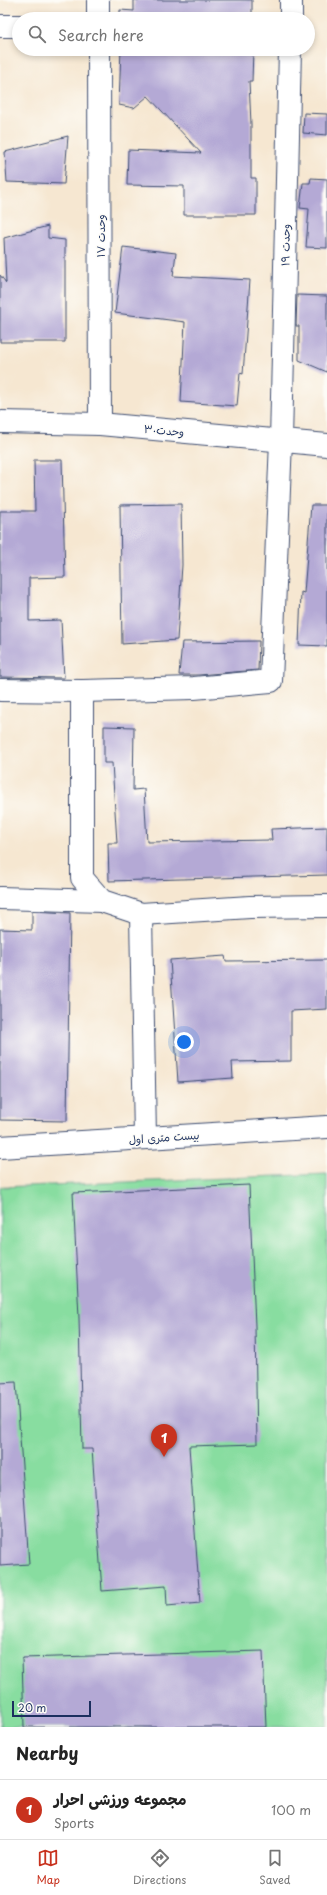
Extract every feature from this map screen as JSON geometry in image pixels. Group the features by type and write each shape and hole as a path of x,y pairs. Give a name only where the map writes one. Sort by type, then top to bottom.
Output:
{"street":[{"path":"98,0 98,12"},
{"path":"291,0 291,12"},
{"path":"0,26 12,26"},
{"name":"وحدت ۱۷","path":"98,56 100,424"},
{"name":"وحدت ۱۹","path":"82,691 194,688 271,681 281,441 290,56"},
{"name":"وحدت۳۰","path":"0,422 100,424 327,445"},
{"path":"0,690 82,691 82,878 102,901"},
{"path":"0,898 102,901 140,914 250,907 327,906"},
{"path":"140,914 145,1138"},
{"name":"بیست متری اول","path":"0,1147 327,1127"}],"green space":[{"path":"327,1174 327,1727 0,1727 0,1187"}],"building":[{"path":"134,0 252,0 252,12 120,12 120,10 134,11"},
{"path":"121,56 253,56 252,81 249,81 251,178 256,178 256,215 184,215 184,186 127,185 128,150 201,153 148,96 134,108 119,105"},
{"path":"304,113 327,114 327,135 303,133"},
{"path":"68,136 64,184 7,182 5,152"},
{"path":"311,178 327,179 327,248 306,247 309,209 300,208 303,183 310,183"},
{"path":"48,226 48,238 65,240 65,342 0,342 0,275 6,283 4,238"},
{"path":"123,247 176,253 173,276 250,280 243,374 240,373 237,406 181,402 185,322 115,313"},
{"path":"297,295 327,296 327,372 299,360 299,326 296,326"},
{"path":"34,460 62,460 65,577 29,578 29,621 61,620 64,678 0,677 0,511 35,511"},
{"path":"181,504 182,565 177,640 122,644 120,505"},
{"path":"311,505 327,505 327,646 299,645 301,592 304,593"},
{"path":"259,641 258,670 199,675 179,675 182,642"},
{"path":"104,726 134,727 133,790 144,789 147,842 272,840 271,829 327,827 327,875 109,881 108,843 117,843 112,763 104,763"},
{"path":"32,911 70,913 67,1121 0,1120 0,929 32,930"},
{"path":"225,956 226,961 327,960 327,1009 291,1011 291,1061 232,1062 233,1078 178,1082 170,960"},
{"path":"249,1185 255,1326 257,1444 189,1446 200,1603 167,1606 166,1586 102,1591 92,1449 82,1449 79,1318 73,1193"},
{"path":"16,1382 29,1564 0,1566 0,1383"},
{"path":"263,1651 266,1727 24,1727 22,1658"}],"place":[{"name":"مجموعه ورزشی احرار","path":"164,1457"}]}
